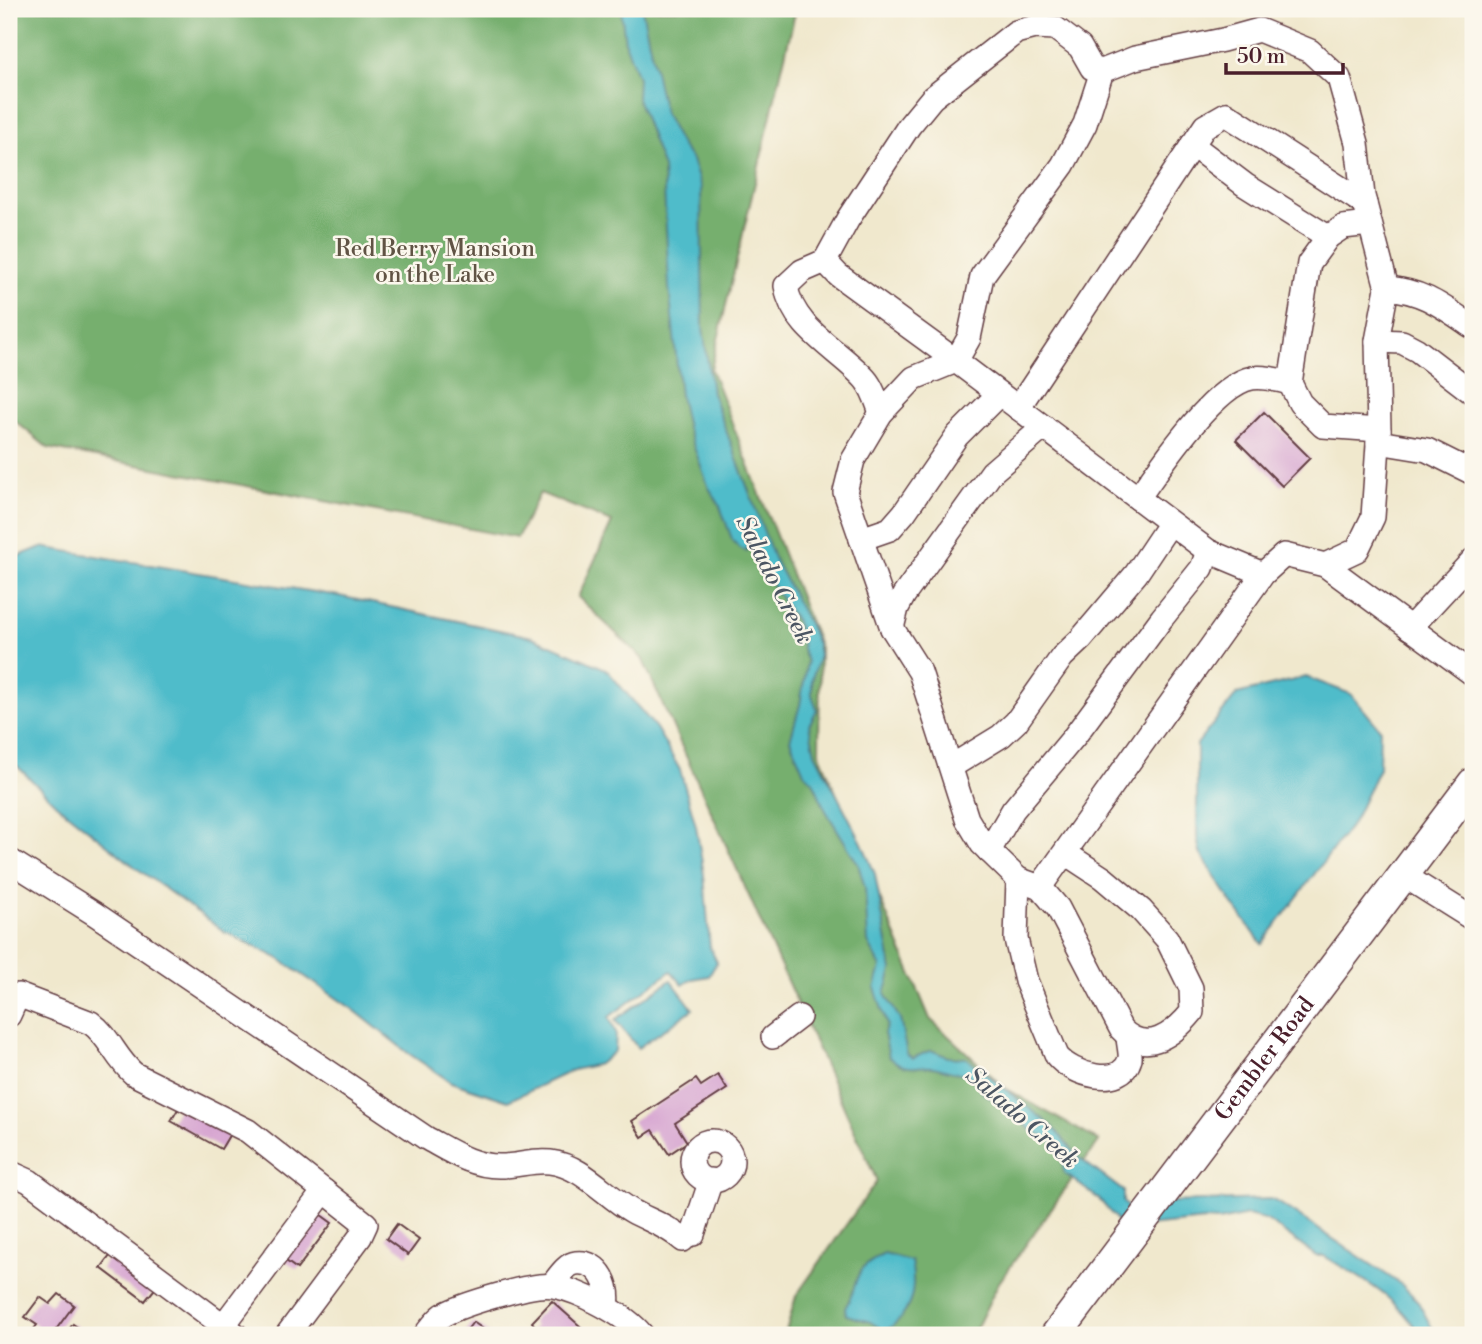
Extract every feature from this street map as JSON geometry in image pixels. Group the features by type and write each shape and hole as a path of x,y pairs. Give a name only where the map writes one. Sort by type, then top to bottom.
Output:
{"main road":[{"name":"Gembler Road","path":"1056,1335 1473,783"}],"lane":[{"path":"881,413 867,381 799,318 787,296 786,286 802,271 825,261 848,219 909,126 932,98 1016,32 1035,27 1055,28 1080,47 1092,68 1102,71 1135,58 1259,30 1310,51 1339,78 1357,143 1368,214 1387,288 1377,341 1379,436 1373,517 1357,550 1325,565"},
{"path":"1065,853 1103,878 1140,910 1167,939 1191,988 1192,1012 1166,1039 1147,1041 1128,1036 1121,1029 1058,908 1040,887 1018,879 989,850 967,819 920,672 892,628 845,492 853,460 881,413 914,378 956,361 969,338 982,276 1063,165 1085,124 1102,71"},
{"path":"1018,408 1205,126 1226,114 1368,214"},
{"path":"1192,145 1244,185 1328,237"},
{"path":"1368,214 1328,237 1309,263 1290,383 1300,402 1323,426 1379,436 1427,450 1473,473"},
{"path":"825,261 838,275 1208,551 1264,573"},
{"path":"1387,288 1408,290 1431,299 1473,327"},
{"path":"1377,341 1402,342 1417,350 1473,393"},
{"path":"1138,498 1163,461 1208,408 1236,385 1251,378 1290,383"},
{"path":"861,539 890,529 957,436 999,394"},
{"path":"892,628 897,608 904,595 992,472 1044,427"},
{"path":"952,766 1001,736 1017,722 1062,657 1081,639 1136,574 1170,523"},
{"path":"989,850 1013,810 1074,737 1161,618 1202,568 1208,551"},
{"path":"1040,887 1264,573 1284,555 1325,565 1473,674"},
{"path":"1410,628 1473,560"},
{"path":"9,860 95,914 426,1138 471,1162 499,1167 550,1162 583,1173 605,1194 632,1211 688,1237 711,1181"},
{"path":"1403,875 1473,919"},
{"path":"1018,879 1016,939 1023,970 1057,1056 1064,1065 1082,1074 1101,1077 1113,1075 1125,1067 1130,1058 1128,1036"},
{"path":"12,1000 91,1023 100,1030 125,1067 134,1074 248,1131 366,1224 360,1237 287,1335"},
{"path":"773,1037 799,1017"},
{"path":"9,1172 29,1181 230,1331 324,1191"},
{"path":"552,1285 568,1267 577,1262 590,1266 602,1274 609,1292 607,1306"},
{"path":"425,1335 443,1316 515,1291 552,1285 607,1306 642,1335"}],"green space":[{"name":"Red Berry Mansion on the Lake","path":"9,9 796,9 711,369 820,648 819,752 930,1019 1006,1089 1099,1141 998,1284 973,1335 785,1335 796,1296 877,1181 642,658 578,597 612,522 540,493 517,538 48,448 9,416"}],"water":[{"name":"Salado Creek","path":"621,9 642,9 664,113 692,160 701,188 703,328 712,393 774,558 817,644 819,655 812,680 812,695 817,710 809,725 815,753 862,843 875,874 892,970 885,994 900,1019 907,1054 913,1058 931,1050 948,1057 966,1058 1053,1127 1078,1157 1123,1191 1123,1202 1127,1207 1135,1203 1270,1199 1279,1203 1402,1285 1417,1300 1436,1335 1420,1335 1401,1309 1378,1289 1324,1256 1316,1256 1267,1220 1248,1215 1219,1221 1204,1220 1129,1228 1122,1226 1099,1199 1064,1173 1061,1152 1050,1139 1031,1130 1011,1111 983,1093 977,1083 965,1073 931,1067 906,1067 889,1057 884,1033 887,1025 875,988 881,967 868,942 865,888 858,864 826,811 813,781 804,773 790,740 800,705 807,662 802,649 802,638 796,622 759,564 756,551 751,546 747,546 747,551 739,548 732,539 719,504 709,488 687,428 680,396 669,287 663,168 637,98 638,78 625,42"},
{"path":"41,547 339,596 532,637 606,669 656,728 680,770 696,826 704,875 710,948 717,962 709,976 692,979 683,985 671,971 609,1017 616,1033 615,1051 599,1064 573,1070 508,1101 451,1082 278,958 225,932 135,867 56,804 9,758 9,560"},
{"path":"1306,677 1351,694 1380,729 1379,768 1354,821 1262,944 1200,853 1197,837 1197,744 1237,694"},
{"path":"671,980 693,1009 638,1048 615,1020"},
{"path":"884,1254 911,1261 913,1272 913,1292 907,1309 894,1325 885,1331 870,1322 846,1315 845,1308 860,1272"}],"building":[{"path":"1264,412 1310,458 1282,486 1236,440"},
{"path":"718,1075 727,1089 675,1123 687,1142 669,1154 653,1130 642,1137 632,1121 696,1079 701,1086"},
{"path":"181,1104 231,1132 221,1149 171,1121"},
{"path":"317,1212 332,1223 297,1269 282,1258"},
{"path":"397,1224 419,1240 408,1255 386,1239"},
{"path":"113,1252 158,1285 145,1301 101,1268"},
{"path":"59,1294 74,1305 52,1335 34,1335 31,1333 37,1325 25,1317 40,1297 50,1304"},
{"path":"552,1301 590,1335 527,1335 535,1326 532,1322"},
{"path":"473,1322 492,1335 463,1335"},
{"path":"73,1324 89,1335 65,1335"}]}
